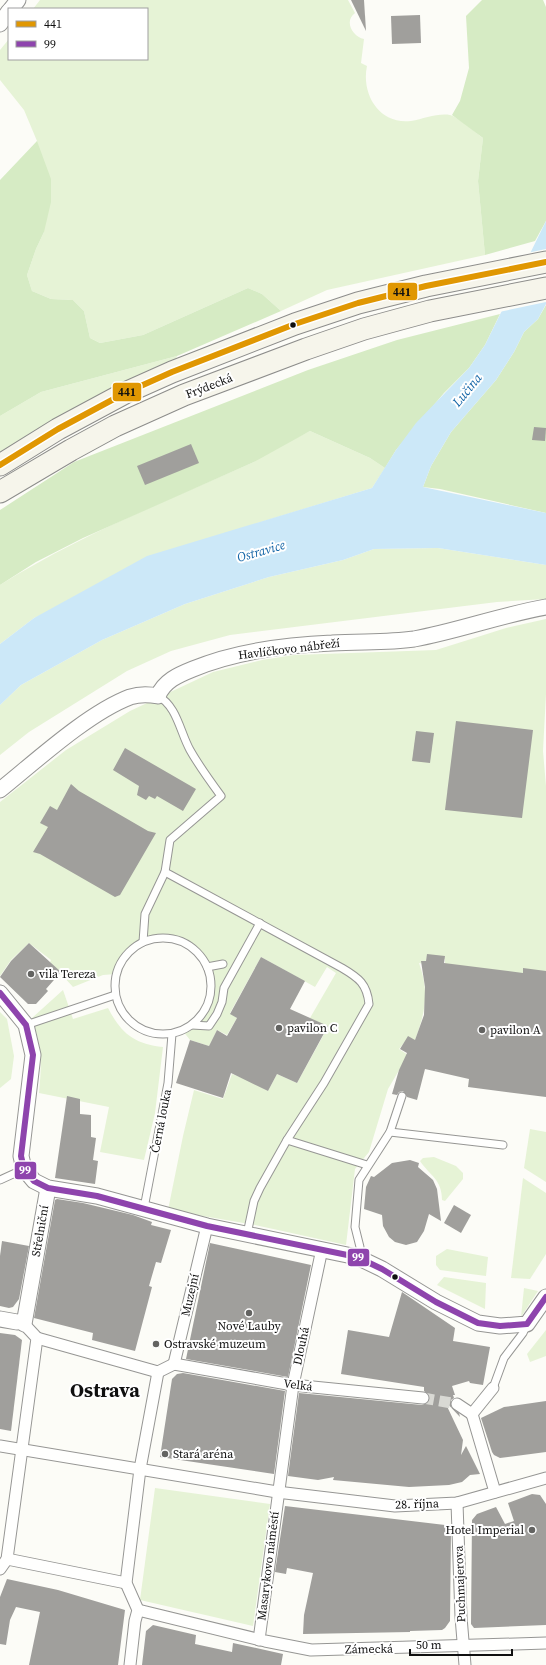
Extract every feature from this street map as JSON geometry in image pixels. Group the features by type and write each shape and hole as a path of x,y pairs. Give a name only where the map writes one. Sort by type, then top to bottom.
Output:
{"main road":[{"path":"0,465 58,430 125,394 172,372 295,324 358,303 426,286 546,262"},
{"name":"Frýdecká","path":"0,492 90,440 184,395 364,329 430,311 546,288"}],"street":[{"path":"10,8 18,0"},
{"name":"Havlíčkovo nábřeží","path":"158,696 167,683 178,675 230,656 257,650 331,643 398,641 443,634 516,612 546,607"},
{"path":"0,790 98,714 130,697 148,694 158,696"},
{"path":"0,993 26,1025 33,1054 21,1156 24,1169 34,1181 48,1188 97,1196 207,1226 364,1260 395,1276 436,1302 478,1323 500,1326 527,1324 546,1297"},
{"name":"Střelniční","path":"21,1323 48,1188"},
{"name":"Muzejní","path":"174,1364 207,1226"},
{"name":"Dlouhá","path":"281,1492 293,1385 322,1250"},
{"path":"0,1319 21,1323 37,1338 158,1372 174,1364"},
{"path":"0,1569 7,1559 37,1338"},
{"name":"Velká","path":"174,1364 293,1385 423,1398"},
{"path":"130,1665 135,1621 138,1610 126,1583 140,1469 158,1372"},
{"path":"472,1414 493,1388"},
{"path":"457,1404 472,1414 495,1492"},
{"path":"0,1446 140,1469"},
{"name":"28. října","path":"140,1469 281,1492 395,1506 457,1503 546,1478"},
{"name":"Masarykovo náměstí","path":"262,1640 281,1492"},
{"name":"Puchmajerova","path":"457,1503 461,1617 465,1665"},
{"path":"7,1559 126,1583"},
{"path":"138,1610 262,1640"},
{"name":"Zámecká","path":"262,1640 311,1650 546,1643"}],"lane":[{"path":"143,942 145,914 165,872 170,840 221,796 189,748 173,712 162,698 158,696"},
{"path":"165,872 358,978 368,993 368,1004 324,1083 287,1140 254,1201 247,1234"},
{"path":"192,1025 209,1026 217,1014 222,1002 224,988 260,923"},
{"path":"164,938 185,943 194,949 207,967 211,977 210,999 203,1013 192,1025 172,1034 151,1033 132,1023 121,1011 115,995 114,985 120,964 130,951 143,942 164,938"},
{"path":"207,967 223,964"},
{"path":"26,1025 115,995"},
{"name":"Černá louka","path":"144,1208 168,1083 172,1034"},
{"path":"360,1247 355,1227 360,1180 367,1165 390,1132 402,1096"},
{"path":"390,1132 503,1145"},
{"path":"287,1140 367,1165"},
{"path":"0,1180 24,1169"},
{"path":"493,1388 504,1358 523,1333 527,1324"}],"green space":[{"path":"40,0 348,0 355,13 350,20 351,28 356,35 364,39 361,63 367,66 367,87 370,97 381,113 400,121 411,121 435,115 450,115 483,138 478,181 485,255 327,290 281,311 262,294 248,288 143,335 100,343 90,338 84,311 73,300 51,299 32,291 27,275 44,232 37,141 24,110 0,80 0,50 8,40 8,60 148,60 148,8 34,8"},
{"path":"482,0 543,0 546,7 546,221 535,241 485,255 478,181 483,138 452,115 460,101 469,68 466,16"},
{"path":"37,141 51,179 51,202 44,232 27,275 32,291 51,299 73,300 84,311 90,338 100,343 143,335 248,288 262,294 281,311 177,356 41,392 0,416 0,180"},
{"path":"546,305 546,513 440,489 423,487 431,466 451,432 496,380 514,352 524,332 538,319"},
{"path":"500,314 485,345 469,368 444,393 396,450 385,468 370,458 310,431 254,462 83,538 36,562 0,585 0,510 74,462 308,370 397,340"},
{"path":"177,356 172,372 0,465 0,416 41,392"},
{"path":"310,431 370,458 385,468 372,488 258,523 34,618 0,644 0,585 61,550 93,534 157,504 254,462 266,453"},
{"path":"438,548 546,565 546,599 497,602 230,635 171,651 127,671 29,732 0,755 0,705 21,685 102,640 185,604 269,577 343,560 374,549"},
{"path":"546,619 546,694 543,751 546,786 546,974 523,976 445,966 445,959 427,957 425,964 419,963 425,994 425,1003 421,1022 414,1043 407,1039 399,1049 408,1055 388,1089 369,1152 355,1169 346,1245 255,1225 168,1210 194,1090 223,1099 232,1074 268,1091 277,1074 297,1083 328,1027 310,1018 336,973 327,967 315,987 261,957 230,1013 237,1018 227,1035 217,1030 209,1046 190,1040 183,1031 205,1011 212,988 207,968 193,950 174,940 152,938 132,949 116,974 103,975 73,987 50,962 51,960 29,943 11,960 0,976 0,802 66,750 130,711 213,672 262,660 294,655 436,650 506,628"},
{"path":"63,990 73,1019 108,1008 123,1031 130,1036 144,1043 163,1047 155,1113 144,1160 100,1152 109,1107 39,1093 41,1072 40,1055 38,1038 32,1018"},
{"path":"0,1012 7,1019 14,1056 11,1079 0,1088"},
{"path":"530,1129 546,1132 546,1182 524,1168"},
{"path":"434,1157 456,1166 463,1173 463,1179 445,1201 442,1200 438,1182 420,1161 423,1158"},
{"path":"523,1178 546,1193 546,1254 530,1279 511,1278"},
{"path":"447,1249 488,1257 486,1276 440,1270 436,1265 436,1256"},
{"path":"444,1277 486,1283 485,1309 437,1285"},
{"path":"524,1288 538,1291 521,1317"},
{"path":"546,1330 546,1356 530,1362 527,1354"},
{"path":"155,1488 270,1504 253,1626 140,1600"}],"water":[{"path":"546,221 546,304 538,319 524,332 514,352 496,380 451,432 431,466 423,487 546,513 546,565 438,548 374,549 343,560 269,577 185,604 102,640 21,685 0,705 0,644 34,618 147,556 372,488 396,450 416,423 469,368 485,345"}],"pier":[{"path":"546,249 546,302 499,312 527,253"}],"building":[{"path":"351,0 364,0 366,31"},
{"path":"420,15 421,43 392,44 391,16"},
{"path":"534,427 546,428 545,441 532,440"},
{"path":"191,444 199,463 145,485 137,466"},
{"path":"456,721 533,730 522,818 445,810"},
{"path":"416,731 434,733 430,763 412,761"},
{"path":"125,748 196,789 183,811 157,796 155,799 149,796 146,800 137,795 139,786 113,770"},
{"path":"71,784 79,791 148,831 156,833 120,895 115,897 40,854 33,852 48,827 40,823 50,806 57,810"},
{"name":"vila Tereza","path":"29,943 61,972 46,989 48,991 36,1004 28,1004 0,977 11,961"},
{"name":"pavilon A","path":"427,954 445,956 444,963 523,973 523,968 546,971 546,1097 468,1087 469,1079 425,1069 417,1100 407,1097 403,1091 399,1092 397,1095 392,1094 399,1070 407,1053 400,1049 408,1036 415,1040 424,1015 425,987 421,961 426,961"},
{"name":"pavilon C","path":"261,957 305,981 290,1009 328,1026 297,1083 277,1074 268,1091 231,1073 223,1098 176,1083 190,1040 209,1046 217,1030 227,1036 237,1018 230,1014"},
{"path":"67,1096 80,1099 80,1114 91,1115 91,1137 96,1138 93,1160 98,1161 95,1184 55,1178"},
{"path":"410,1160 419,1163 418,1167 433,1180 437,1189 441,1221 429,1214 424,1231 417,1242 406,1245 395,1242 389,1237 383,1226 382,1215 364,1209 366,1187 371,1176 374,1177 392,1163"},
{"path":"57,1199 83,1203 133,1215 152,1222 151,1225 171,1230 161,1263 156,1262 149,1286 152,1287 135,1351 92,1340 93,1333 34,1318 55,1200"},
{"path":"454,1205 471,1215 461,1233 444,1223"},
{"path":"2,1241 29,1246 19,1299 13,1307 9,1308 0,1306 0,1256"},
{"name":"Nové Lauby","path":"210,1243 311,1265 288,1377 186,1359"},
{"path":"402,1292 455,1328 453,1341 490,1347 483,1385 470,1383 469,1381 452,1386 455,1395 453,1395 454,1398 451,1400 451,1407 459,1413 460,1417 444,1400 463,1440 461,1455 466,1446 480,1474 470,1475 462,1482 449,1485 409,1487 333,1480 334,1477 318,1480 288,1476 299,1393 422,1405 429,1402 429,1396 424,1391 424,1387 341,1374 348,1330 389,1337"},
{"path":"0,1333 15,1335 22,1340 11,1431 0,1429"},
{"path":"183,1373 285,1391 274,1474 160,1457 172,1379 177,1374"},
{"path":"546,1401 546,1452 500,1458 494,1455 481,1418 504,1407"},
{"path":"532,1494 540,1495 546,1504 546,1625 474,1628 471,1624 472,1520 477,1514 496,1507 505,1524 514,1521 508,1503"},
{"path":"285,1506 445,1525 451,1530 450,1621 445,1628 442,1630 410,1632 303,1634 304,1615 313,1573 287,1568 286,1574 275,1572"},
{"path":"7,1579 58,1590 125,1610 118,1665 29,1665 40,1612 16,1607 10,1620 6,1645 0,1644 0,1597"},
{"path":"153,1625 196,1635 195,1644 232,1652 233,1643 283,1654 281,1665 142,1665 146,1631"}],"tunnel":[{"path":"423,1398 457,1404"}],"transit line":[{"name":"441","path":"0,465 58,429 125,393 172,372 295,324 358,303 426,286 546,262"},
{"name":"99","path":"0,993 26,1025 33,1055 21,1156 24,1169 34,1181 48,1188 97,1196 207,1226 357,1257 382,1269 436,1302 478,1323 500,1326 527,1324 546,1297"}],"place":[{"name":"vila Tereza","path":"31,974"},
{"name":"pavilon C","path":"279,1028"},
{"name":"pavilon A","path":"482,1030"},
{"name":"Nové Lauby","path":"249,1313"},
{"name":"Ostravské muzeum","path":"156,1344"},
{"name":"Stará aréna","path":"165,1454"},
{"name":"Hotel Imperial","path":"532,1530"}],"district":[{"name":"Ostrava","path":"105,1390"}],"water label":[{"name":"Lučina","path":"467,390"},
{"name":"Ostravice","path":"261,551"}]}
